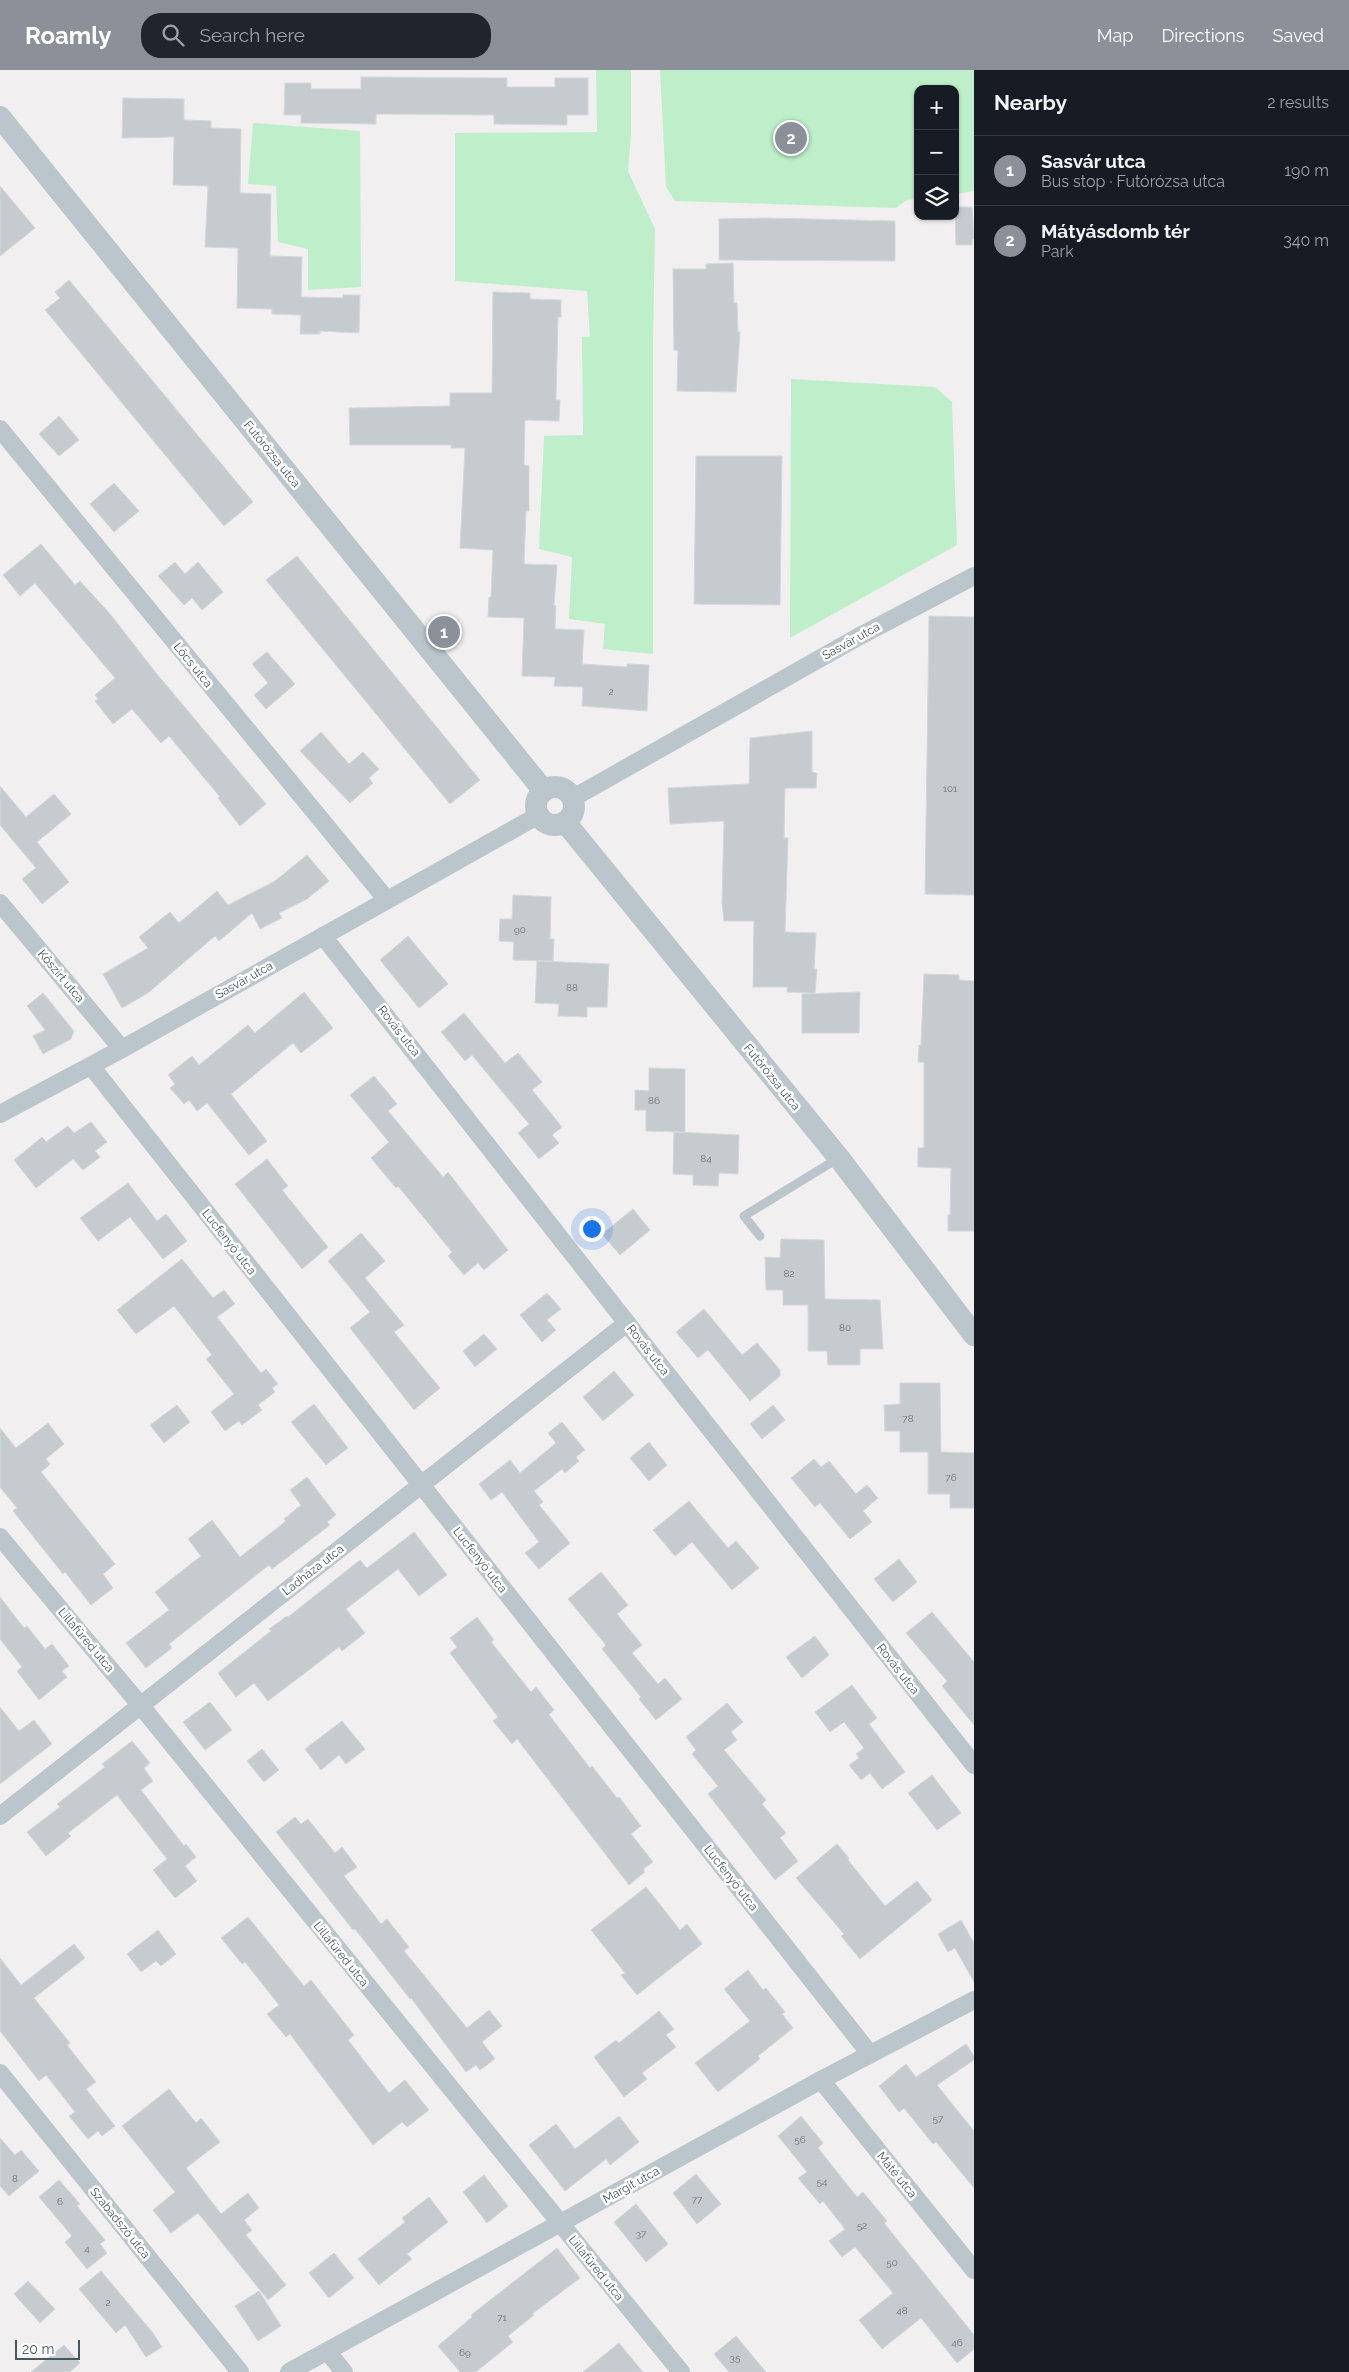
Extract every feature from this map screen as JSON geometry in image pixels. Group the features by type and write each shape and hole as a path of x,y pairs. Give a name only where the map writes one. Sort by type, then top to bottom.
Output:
{"street":[{"name":"Futórózsa utca","path":"0,117 544,791"},
{"name":"Lőcs utca","path":"0,429 387,900"},
{"name":"Sasvár utca","path":"573,798 858,637 974,576"},
{"path":"554,787 560,788 573,798 573,814 565,822 553,825 542,820 538,815 538,800 544,791 554,787"},
{"name":"Sasvár utca","path":"0,1114 122,1049 538,815"},
{"name":"Futórózsa utca","path":"565,822 838,1158 974,1335"},
{"name":"Kőszirt utca","path":"0,903 122,1049"},
{"name":"Rovás utca","path":"323,936 974,1765"},
{"name":"Lucfenyő utca","path":"91,1066 870,2054"},
{"name":"Ladháza utca","path":"0,1816 627,1324"},
{"name":"Lillafüred utca","path":"0,1537 141,1706 560,2225 682,2372"},
{"name":"Margit utca","path":"289,2372 560,2225 821,2080 974,2000"},
{"name":"Szabadszó utca","path":"0,2073 240,2372"},
{"name":"Máté utca","path":"821,2080 974,2270"},
{"path":"328,2352 344,2372"}],"lane":[{"path":"760,1236 744,1216 838,1158"}],"green space":[{"path":"596,70 631,70 631,135 628,171 655,229 653,654 603,649 605,624 569,619 572,557 539,549 544,436 583,435 582,337 590,337 587,291 455,281 455,133 597,132"},
{"path":"660,70 974,70 974,191 959,193 959,85 914,85 914,199 907,200 896,208 675,201 666,187"},
{"path":"253,123 360,131 361,287 308,290 308,249 278,242 276,186 248,184"},
{"path":"791,379 935,387 952,402 957,545 790,638"}],"building":[{"path":"361,77 507,78 507,87 555,87 555,78 588,78 588,115 567,115 567,125 494,124 494,115 376,114 376,124 301,123 301,115 284,115 285,83 311,83 311,89 361,89"},
{"path":"123,98 184,99 184,120 211,121 211,128 241,129 240,193 271,194 270,256 302,257 301,297 343,298 343,295 360,295 359,333 320,331 320,334 300,334 301,315 272,314 272,309 237,308 238,248 205,247 208,186 173,185 174,137 122,138"},
{"path":"0,186 35,228 0,256"},
{"path":"959,207 972,207 974,239 972,239 972,245 956,245 955,220 959,220"},
{"path":"765,218 895,221 895,261 719,260 719,219"},
{"path":"733,263 734,303 737,303 738,332 740,332 736,392 677,391 678,350 674,350 673,269 706,269 706,264"},
{"path":"69,280 253,502 224,526 45,310 60,298 55,292"},
{"path":"493,292 530,293 530,299 561,300 561,317 558,317 556,400 560,400 559,421 525,420 524,465 529,466 529,511 526,511 524,564 557,565 554,605 556,606 555,629 584,630 582,664 627,667 627,664 649,665 647,711 582,706 583,687 554,686 555,677 522,676 524,618 488,617 489,597 491,597 493,550 460,548 465,448 451,448 451,445 350,445 349,408 450,406 450,393 492,393"},
{"path":"59,416 79,440 59,456 39,434"},
{"path":"696,456 782,456 780,605 694,604"},
{"path":"114,483 139,511 114,532 90,504"},
{"path":"41,544 75,585 80,581 111,615 156,673 266,804 240,826 218,798 220,797 169,736 161,743 132,709 113,724 95,701 98,699 95,695 115,678 35,583 20,596 3,575"},
{"path":"297,556 480,780 450,804 266,580"},
{"path":"175,562 185,574 198,562 223,592 202,610 192,598 184,605 158,576"},
{"path":"929,616 974,617 974,895 925,894"},
{"path":"267,652 295,684 266,709 254,695 268,683 252,664"},
{"path":"812,731 812,772 817,773 816,788 785,788 784,838 788,838 785,932 816,933 814,969 817,969 815,993 787,992 787,987 753,987 754,921 724,921 722,903 724,821 670,824 668,788 749,784 750,738"},
{"path":"321,732 349,764 363,752 379,769 369,778 373,783 350,803 300,751"},
{"path":"0,786 26,817 54,794 71,814 37,842 69,882 42,904 22,879 36,868 0,825"},
{"path":"307,855 329,881 307,899 279,913 282,918 260,929 252,913 219,941 215,936 148,993 122,1008 103,974 148,948 139,937 170,912 179,923 217,891 228,905 275,881"},
{"path":"513,895 551,897 550,939 554,939 553,961 513,960 514,942 499,941 500,919 512,919"},
{"path":"408,936 448,984 419,1008 380,960"},
{"path":"537,961 609,964 607,1007 587,1007 587,1017 558,1016 559,1004 535,1003"},
{"path":"924,974 959,975 959,980 974,981 974,1231 948,1231 951,1168 918,1167 918,1148 924,1148 924,1062 918,1062 919,1045 921,1045"},
{"path":"304,992 333,1028 301,1053 293,1043 231,1094 267,1141 249,1155 207,1103 197,1111 189,1100 184,1104 170,1088 175,1084 168,1075 192,1056 199,1065 248,1025 255,1033"},
{"path":"860,992 859,1033 802,1033 802,994"},
{"path":"43,993 74,1031 71,1039 43,1054 33,1036 45,1030 27,1006"},
{"path":"464,1013 505,1063 518,1053 542,1082 532,1090 562,1127 552,1135 559,1143 539,1159 518,1133 529,1124 472,1055 465,1061 441,1032"},
{"path":"649,1068 685,1069 685,1132 646,1131 646,1110 635,1110 635,1090 649,1091"},
{"path":"374,1076 397,1104 388,1111 443,1177 448,1172 508,1250 484,1270 478,1263 464,1275 448,1256 452,1252 398,1186 396,1188 371,1158 389,1142 350,1095"},
{"path":"91,1122 107,1142 95,1151 100,1157 83,1170 73,1159 36,1188 14,1160 42,1137 46,1142 68,1126 74,1133"},
{"path":"674,1132 739,1135 738,1174 719,1173 718,1186 693,1185 693,1175 673,1174"},
{"path":"267,1159 288,1186 282,1190 328,1247 302,1269 235,1184"},
{"path":"128,1183 157,1221 166,1214 187,1241 163,1259 130,1217 98,1241 80,1218"},
{"path":"633,1209 650,1230 620,1255 602,1234"},
{"path":"361,1233 385,1261 365,1278 404,1325 394,1332 440,1388 414,1410 350,1328 370,1312 328,1261"},
{"path":"781,1239 824,1240 825,1299 880,1300 883,1349 860,1349 860,1365 828,1365 827,1351 808,1351 808,1305 783,1305 783,1290 766,1290 765,1257 780,1258"},
{"path":"182,1259 213,1298 224,1290 235,1304 217,1317 261,1373 266,1369 278,1384 272,1388 275,1392 258,1405 262,1410 242,1425 239,1421 225,1431 211,1412 234,1394 206,1359 212,1355 174,1306 136,1334 117,1310"},
{"path":"547,1293 561,1309 547,1320 556,1330 542,1342 520,1315"},
{"path":"704,1309 742,1355 757,1343 780,1370 780,1376 750,1401 708,1350 698,1358 676,1332"},
{"path":"484,1334 497,1349 475,1367 463,1351"},
{"path":"614,1371 634,1395 603,1421 583,1397"},
{"path":"900,1383 940,1383 941,1452 974,1453 974,1508 950,1508 950,1494 928,1494 928,1452 900,1452 900,1431 885,1431 884,1405 900,1404"},
{"path":"314,1404 348,1448 326,1465 291,1422"},
{"path":"177,1405 190,1422 164,1443 150,1425"},
{"path":"773,1405 785,1420 762,1439 750,1424"},
{"path":"562,1422 585,1450 576,1457 579,1461 565,1473 562,1469 534,1491 543,1502 539,1505 570,1543 539,1569 525,1553 539,1542 502,1492 491,1500 479,1484 510,1460 520,1473 556,1443 548,1433"},
{"path":"48,1423 64,1444 46,1459 50,1464 41,1472 115,1564 103,1574 113,1588 91,1605 65,1572 63,1574 13,1511 17,1508 0,1487 0,1428 16,1448"},
{"path":"649,1442 667,1465 649,1481 630,1458"},
{"path":"814,1459 821,1467 829,1461 856,1494 867,1485 878,1498 863,1511 872,1522 850,1539 820,1503 815,1507 791,1478"},
{"path":"307,1477 336,1515 327,1522 330,1525 272,1569 269,1565 169,1644 172,1648 146,1668 126,1643 169,1610 155,1592 201,1556 188,1539 212,1520 240,1557 286,1521 284,1519 301,1505 290,1490"},
{"path":"689,1501 728,1548 736,1541 759,1568 732,1590 692,1542 675,1556 653,1530"},
{"path":"414,1532 447,1575 419,1596 398,1569 346,1609 365,1633 342,1651 339,1647 268,1701 254,1683 236,1697 218,1673 271,1631 269,1629 288,1617 360,1560 367,1568"},
{"path":"899,1559 917,1582 893,1602 874,1579"},
{"path":"601,1572 628,1605 617,1614 642,1645 632,1653 658,1684 665,1678 682,1699 656,1720 639,1699 641,1697 602,1649 606,1645 568,1599"},
{"path":"0,1597 24,1628 27,1626 45,1649 52,1644 69,1666 62,1671 67,1677 39,1700 17,1671 22,1667 0,1639"},
{"path":"932,1612 974,1662 974,1725 942,1686 947,1681 906,1633"},
{"path":"477,1617 494,1640 491,1642 531,1692 536,1687 554,1710 549,1715 590,1768 592,1766 641,1826 631,1834 653,1862 643,1869 645,1872 629,1885 517,1739 512,1744 493,1721 498,1717 450,1653 457,1647 450,1638"},
{"path":"815,1636 829,1655 802,1678 786,1657"},
{"path":"852,1685 877,1718 869,1724 905,1772 882,1789 870,1773 861,1780 849,1765 859,1758 856,1754 864,1748 844,1722 830,1732 815,1712"},
{"path":"210,1702 232,1730 205,1750 183,1722"},
{"path":"727,1703 743,1722 731,1732 737,1740 724,1750 766,1800 762,1804 786,1833 780,1838 798,1861 775,1880 708,1794 718,1786 692,1754 696,1750 686,1737"},
{"path":"0,1707 19,1731 34,1720 52,1744 0,1784"},
{"path":"342,1721 365,1749 346,1764 339,1755 321,1770 305,1749"},
{"path":"132,1741 150,1763 144,1768 153,1781 141,1790 184,1846 186,1844 196,1857 185,1866 197,1881 175,1898 153,1870 167,1859 117,1795 68,1833 71,1836 46,1856 27,1832 60,1807 57,1804 105,1767 102,1764"},
{"path":"262,1749 279,1770 264,1782 247,1761"},
{"path":"932,1775 961,1813 937,1830 908,1793"},
{"path":"295,1817 301,1824 308,1819 335,1853 342,1847 357,1867 344,1876 381,1924 387,1919 409,1947 404,1951 467,2028 489,2010 502,2026 482,2042 495,2059 480,2070 476,2065 466,2072 411,1998 355,1929 353,1930 276,1832"},
{"path":"837,1844 885,1906 917,1881 932,1900 860,1959 841,1936 844,1934 796,1878"},
{"path":"646,1887 680,1930 687,1924 702,1944 637,1995 621,1975 625,1973 591,1930"},
{"path":"248,1917 304,1986 311,1980 354,2035 348,2040 389,2093 405,2080 429,2110 407,2127 402,2122 373,2145 290,2034 286,2037 267,2014 279,2005 245,1962 242,1964 221,1938"},
{"path":"961,1920 974,1943 974,1982 955,1948 948,1952 938,1934"},
{"path":"158,1930 176,1954 161,1966 156,1961 141,1972 127,1954"},
{"path":"74,1944 85,1958 34,1998 70,2043 67,2045 96,2082 86,2089 115,2126 102,2136 98,2131 88,2139 69,2116 75,2112 46,2075 39,2081 0,2031 0,1958 21,1985"},
{"path":"748,1970 763,1990 766,1988 785,2012 782,2014 793,2028 758,2056 760,2059 718,2092 695,2063 750,2021 724,1989"},
{"path":"659,2011 674,2029 666,2035 676,2047 642,2073 647,2079 624,2097 594,2057 616,2040 619,2043"},
{"path":"966,2044 974,2056 974,2060 937,2085 974,2131 974,2188 936,2142 933,2144 904,2108 899,2112 879,2086 906,2064 916,2077"},
{"path":"169,2089 196,2123 201,2118 220,2142 186,2168 221,2214 248,2193 259,2208 244,2220 252,2230 246,2235 286,2285 268,2300 198,2213 171,2233 153,2210 175,2192 122,2126"},
{"path":"619,2116 639,2142 610,2165 606,2159 565,2191 529,2145 556,2124 575,2149"},
{"path":"801,2116 823,2143 818,2148 857,2197 863,2192 887,2221 884,2223 974,2335 974,2349 957,2363 921,2318 882,2349 859,2320 893,2293 855,2247 842,2257 829,2241 845,2229 823,2201 820,2204 798,2178 807,2172 778,2136"},
{"path":"0,2138 15,2155 21,2150 39,2171 9,2196 0,2186"},
{"path":"696,2174 721,2204 697,2224 673,2193"},
{"path":"484,2175 508,2206 487,2223 463,2192"},
{"path":"59,2180 80,2204 77,2206 105,2240 100,2244 107,2253 87,2269 65,2242 72,2236 39,2197"},
{"path":"429,2197 448,2222 407,2254 412,2259 379,2285 358,2259 405,2222 402,2218"},
{"path":"636,2204 668,2244 646,2262 614,2222"},
{"path":"557,2248 580,2278 532,2314 534,2315 508,2336 513,2342 476,2372 460,2372 438,2346 472,2317 471,2315"},
{"path":"334,2253 354,2278 329,2298 309,2273"},
{"path":"101,2271 153,2333 162,2347 146,2357 125,2325 116,2333 79,2289"},
{"path":"28,2281 55,2309 40,2323 14,2294"},
{"path":"259,2291 281,2326 258,2341 235,2306"},
{"path":"736,2336 766,2372 729,2372 714,2354"},
{"path":"619,2343 643,2372 583,2372"},
{"path":"64,2345 80,2363 70,2372 31,2372"}],"place":[{"name":"Mátyásdomb tér","path":"791,138"},
{"name":"Sasvár utca","path":"444,632"}]}
